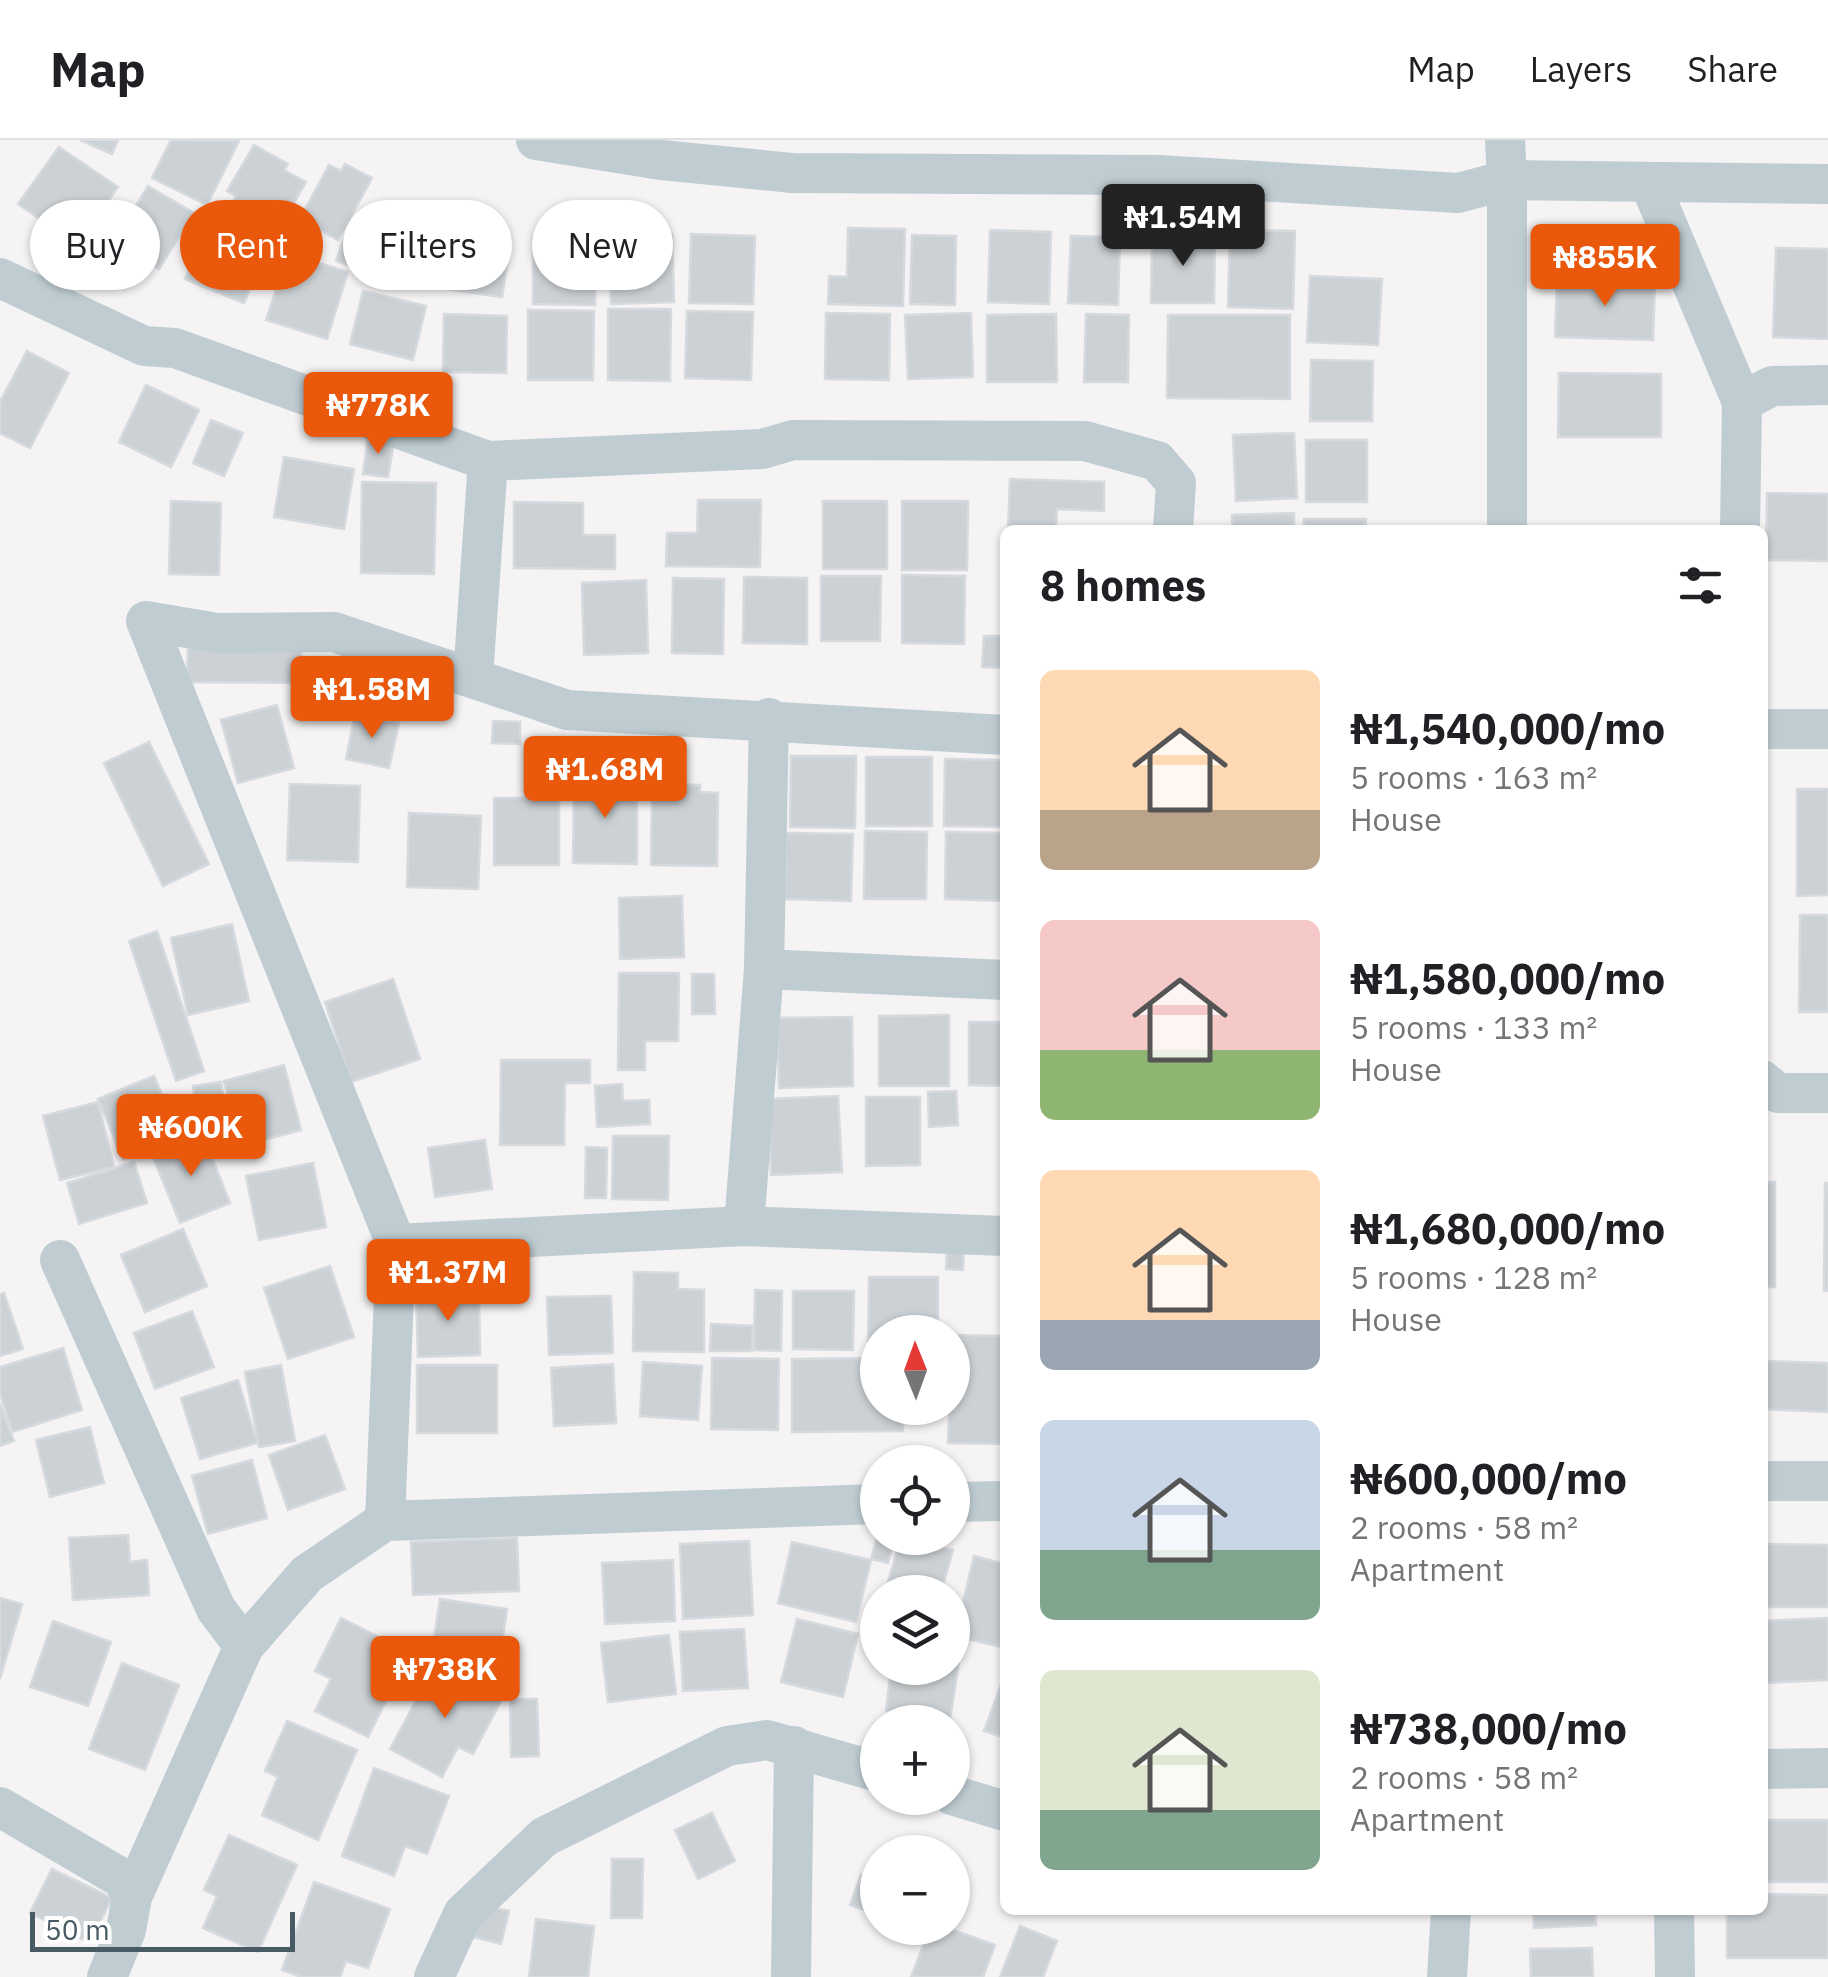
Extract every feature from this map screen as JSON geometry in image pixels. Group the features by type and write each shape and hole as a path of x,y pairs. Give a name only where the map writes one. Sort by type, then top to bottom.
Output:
{"street":[{"path":"536,140 661,160 792,173 1158,175 1458,193 1507,180 1828,184"},
{"path":"1505,140 1507,525"},
{"path":"1650,184 1742,402 1740,525"},
{"path":"0,278 144,346 175,348 488,461 762,450 793,440 1085,441 1157,461 1176,483 1173,525"},
{"path":"1742,402 1772,386 1828,386"},
{"path":"473,677 488,461"},
{"path":"385,1521 396,1244 146,621 217,632 334,632 567,710 769,718 1000,735"},
{"path":"744,1226 764,969 769,718"},
{"path":"1768,729 1828,729"},
{"path":"764,969 1000,980"},
{"path":"1768,1085 1778,1093 1828,1093"},
{"path":"396,1244 744,1226 1000,1236"},
{"path":"60,1260 216,1609 244,1646"},
{"path":"1768,1481 1828,1481"},
{"path":"970,1502 1000,1501"},
{"path":"107,1977 126,1930 132,1898 244,1646 307,1574 385,1521 860,1505"},
{"path":"434,1977 464,1914 544,1837 727,1746 767,1740 860,1766"},
{"path":"791,1977 794,1746"},
{"path":"1768,1769 1828,1768"},
{"path":"970,1801 1000,1810"},
{"path":"0,1808 124,1879 132,1898"},
{"path":"1442,1915 1448,1977"},
{"path":"1674,1915 1675,1977"}],"building":[{"path":"80,140 118,140 112,154"},
{"path":"171,140 239,141 210,200 197,200 152,178"},
{"path":"254,145 288,164 284,170 306,182 296,200 234,200 236,196 227,191"},
{"path":"59,147 118,187 109,200 30,200 30,212 18,204"},
{"path":"345,164 372,178 360,200 343,200 343,231 338,240 323,232 323,200 310,200 329,165 341,171"},
{"path":"148,186 180,205 180,235 160,267 160,200 140,200"},
{"path":"848,228 905,229 903,306 828,304 829,276 847,277"},
{"path":"990,230 1051,232 1049,304 988,302"},
{"path":"1230,230 1295,231 1293,309 1228,307"},
{"path":"691,234 755,236 753,304 689,303"},
{"path":"912,235 956,236 955,305 910,304"},
{"path":"1152,235 1215,236 1214,303 1151,303"},
{"path":"1071,236 1120,237 1118,305 1068,303"},
{"path":"343,242 343,263 336,261"},
{"path":"1776,248 1828,249 1828,339 1773,337"},
{"path":"323,264 343,270 343,288 327,339 266,320 276,290 323,290"},
{"path":"673,268 674,302 611,304 610,290 673,290"},
{"path":"1310,276 1382,279 1378,345 1307,342"},
{"path":"1557,278 1655,281 1653,340 1555,337"},
{"path":"212,290 249,290 244,303"},
{"path":"453,290 503,290 502,297"},
{"path":"533,290 595,290 595,305 533,304"},
{"path":"363,291 426,306 413,360 350,344"},
{"path":"608,309 671,309 670,381 608,380"},
{"path":"528,310 594,311 593,380 528,380"},
{"path":"687,311 753,312 751,380 685,378"},
{"path":"826,313 890,314 889,380 825,379"},
{"path":"971,313 973,377 908,379 905,315"},
{"path":"444,314 507,316 506,373 443,372"},
{"path":"1056,314 1057,382 987,382 987,315"},
{"path":"1086,314 1129,315 1128,382 1084,382"},
{"path":"1168,315 1290,315 1290,399 1167,398"},
{"path":"27,351 69,373 30,448 0,433 0,402"},
{"path":"1311,360 1373,361 1372,421 1310,421"},
{"path":"1559,373 1661,374 1661,437 1558,437"},
{"path":"146,385 199,410 171,467 119,442"},
{"path":"211,420 243,433 224,476 193,463"},
{"path":"1294,433 1297,498 1236,501 1233,435"},
{"path":"368,438 394,441 388,477 363,474"},
{"path":"1306,440 1367,440 1367,502 1306,502"},
{"path":"284,457 354,469 344,529 274,517"},
{"path":"1010,479 1104,482 1104,511 1057,509 1056,525 1008,525"},
{"path":"362,482 436,483 434,574 361,573"},
{"path":"1767,493 1828,494 1828,561 1768,560"},
{"path":"698,500 761,500 760,567 666,566 667,533 697,533"},
{"path":"171,501 221,503 219,575 169,574"},
{"path":"823,501 887,501 887,569 823,569"},
{"path":"902,501 968,501 967,570 902,570"},
{"path":"514,502 583,503 583,535 615,535 615,569 514,568"},
{"path":"1294,513 1294,525 1232,525 1232,515"},
{"path":"1304,519 1366,519 1365,525 1303,525"},
{"path":"902,575 965,576 964,644 902,643"},
{"path":"821,576 881,576 880,641 821,641"},
{"path":"744,577 807,578 807,644 743,643"},
{"path":"673,578 724,579 723,654 672,653"},
{"path":"646,580 648,653 584,655 582,583"},
{"path":"984,636 1000,636 1000,668 982,667"},
{"path":"188,642 301,643 301,683 187,682"},
{"path":"277,705 294,768 238,783 221,720"},
{"path":"355,714 399,723 389,768 346,759"},
{"path":"493,721 520,722 520,744 492,743"},
{"path":"149,742 209,864 163,886 104,763"},
{"path":"655,746 670,746 670,769 655,770"},
{"path":"791,756 856,756 855,828 790,827"},
{"path":"866,757 932,757 932,826 866,826"},
{"path":"945,759 1000,760 1000,827 944,826"},
{"path":"574,778 637,779 637,864 573,863"},
{"path":"290,784 360,786 358,862 287,860"},
{"path":"652,784 700,785 700,792 718,793 717,866 651,865"},
{"path":"1797,789 1828,789 1828,895 1797,896"},
{"path":"494,798 559,798 559,865 494,865"},
{"path":"409,813 481,816 478,889 407,887"},
{"path":"865,831 927,832 926,899 864,899"},
{"path":"946,832 1000,833 1000,901 945,899"},
{"path":"786,833 853,834 851,901 785,899"},
{"path":"682,896 684,957 620,959 619,898"},
{"path":"1800,915 1828,915 1828,1012 1799,1012"},
{"path":"232,924 249,1001 188,1015 171,938"},
{"path":"157,931 204,1071 176,1081 129,941"},
{"path":"619,973 679,973 678,1041 645,1041 645,1070 618,1070"},
{"path":"692,974 714,974 715,1014 692,1014"},
{"path":"393,979 420,1059 351,1082 325,1002"},
{"path":"949,1015 949,1086 879,1086 879,1016"},
{"path":"852,1017 853,1086 779,1088 777,1018"},
{"path":"969,1022 1000,1022 1000,1086 969,1085"},
{"path":"501,1060 590,1060 590,1083 565,1083 564,1145 500,1145"},
{"path":"284,1065 301,1130 241,1146 224,1081"},
{"path":"154,1076 179,1136 123,1159 98,1099"},
{"path":"221,1082 226,1117 198,1121 193,1086"},
{"path":"622,1084 623,1101 649,1100 650,1124 597,1127 595,1086"},
{"path":"956,1091 958,1125 929,1127 928,1092"},
{"path":"838,1096 842,1172 771,1175 769,1099"},
{"path":"866,1097 920,1097 920,1165 866,1166"},
{"path":"98,1102 114,1167 60,1180 43,1116"},
{"path":"203,1135 230,1203 180,1223 152,1155"},
{"path":"613,1136 669,1136 668,1200 612,1199"},
{"path":"485,1140 492,1189 435,1197 428,1148"},
{"path":"586,1147 607,1148 606,1198 585,1198"},
{"path":"134,1162 147,1203 79,1224 67,1183"},
{"path":"313,1163 326,1227 259,1240 246,1176"},
{"path":"1768,1182 1775,1182 1775,1287 1768,1287"},
{"path":"1828,1183 1828,1291 1824,1291"},
{"path":"183,1229 207,1286 145,1312 121,1255"},
{"path":"947,1248 964,1248 963,1270 946,1269"},
{"path":"330,1266 354,1337 288,1359 264,1288"},
{"path":"634,1272 678,1273 678,1289 704,1290 704,1352 633,1351"},
{"path":"869,1277 938,1277 938,1315 868,1315"},
{"path":"755,1290 782,1291 781,1351 754,1350"},
{"path":"793,1291 854,1291 853,1350 793,1349"},
{"path":"479,1292 480,1355 418,1357 416,1294"},
{"path":"4,1293 23,1349 0,1356 0,1295"},
{"path":"611,1296 613,1353 549,1355 547,1297"},
{"path":"192,1311 214,1367 155,1389 134,1333"},
{"path":"711,1324 753,1326 752,1351 710,1351"},
{"path":"970,1335 1000,1336 1000,1444 948,1443 949,1425 970,1425"},
{"path":"63,1348 82,1410 12,1432 0,1393 0,1367"},
{"path":"712,1358 779,1359 778,1430 711,1429"},
{"path":"860,1358 860,1425 903,1425 903,1431 792,1432 792,1359"},
{"path":"1768,1361 1828,1363 1828,1412 1768,1409"},
{"path":"643,1362 702,1366 698,1420 640,1416"},
{"path":"613,1364 616,1423 554,1426 551,1368"},
{"path":"281,1365 295,1441 259,1447 245,1372"},
{"path":"417,1365 497,1365 497,1433 417,1433"},
{"path":"238,1380 257,1443 200,1459 181,1398"},
{"path":"0,1404 14,1441 0,1446"},
{"path":"90,1427 104,1483 50,1497 36,1440"},
{"path":"325,1435 345,1489 288,1510 269,1455"},
{"path":"252,1460 267,1518 208,1534 192,1476"},
{"path":"128,1535 130,1562 147,1560 149,1595 73,1600 69,1538"},
{"path":"517,1538 519,1591 413,1595 411,1542"},
{"path":"749,1541 753,1615 683,1619 680,1544"},
{"path":"792,1542 871,1560 867,1575 860,1575 856,1622 778,1603"},
{"path":"1768,1544 1828,1545 1828,1607 1768,1607"},
{"path":"872,1555 890,1555 888,1563 871,1559"},
{"path":"896,1555 952,1555 946,1575 890,1575"},
{"path":"974,1556 1000,1563 1000,1647 970,1640 969,1575"},
{"path":"673,1560 675,1621 605,1624 602,1563"},
{"path":"0,1598 22,1604 0,1679"},
{"path":"440,1599 507,1609 498,1669 431,1659"},
{"path":"341,1618 410,1652 368,1737 315,1711 331,1679 315,1671"},
{"path":"1828,1618 1828,1680 1768,1683 1768,1621"},
{"path":"797,1619 858,1634 843,1697 781,1682"},
{"path":"53,1621 111,1642 88,1706 30,1687"},
{"path":"744,1629 748,1688 683,1691 680,1632"},
{"path":"669,1635 676,1694 608,1702 601,1643"},
{"path":"122,1663 179,1685 145,1770 89,1749"},
{"path":"435,1665 501,1701 473,1754 458,1747 442,1777 390,1749"},
{"path":"889,1685 955,1685 952,1705 887,1705"},
{"path":"1000,1687 1000,1736 984,1731"},
{"path":"510,1699 537,1699 539,1756 511,1757"},
{"path":"287,1721 357,1750 318,1840 262,1815 278,1777 265,1771"},
{"path":"374,1768 449,1796 427,1854 405,1846 394,1876 342,1856"},
{"path":"712,1813 735,1861 698,1879 675,1830"},
{"path":"1768,1820 1828,1820 1828,1882 1768,1882"},
{"path":"229,1835 297,1865 258,1952 203,1928 217,1896 204,1890"},
{"path":"612,1859 643,1859 642,1918 611,1918"},
{"path":"52,1869 112,1898 90,1943 30,1913"},
{"path":"860,1878 860,1909 850,1905"},
{"path":"314,1882 390,1909 368,1968 346,1961 340,1977 301,1977 282,1970"},
{"path":"1768,1894 1828,1895 1828,1958 1727,1958 1727,1915 1768,1915"},
{"path":"481,1905 509,1911 501,1944 474,1937"},
{"path":"1533,1915 1595,1915 1596,1925 1534,1928"},
{"path":"536,1919 594,1926 588,1977 529,1977"},
{"path":"1020,1926 1057,1941 1043,1977 1000,1977"},
{"path":"970,1936 995,1945 983,1977 911,1977 923,1945 970,1945"},
{"path":"1592,1948 1593,1977 1531,1977 1530,1949"}]}
